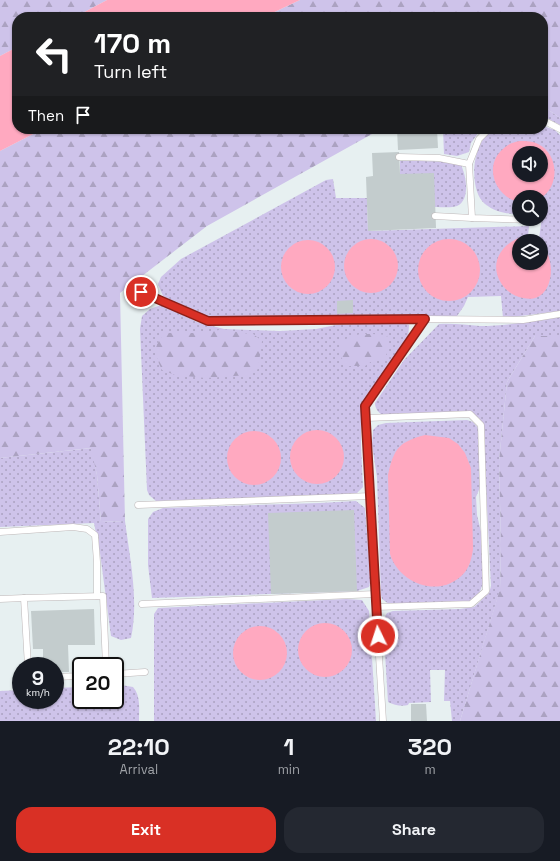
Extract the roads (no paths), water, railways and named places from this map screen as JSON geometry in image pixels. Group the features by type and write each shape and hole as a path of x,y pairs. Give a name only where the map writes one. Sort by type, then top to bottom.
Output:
{"lane":[{"path":"548,123 560,129"},
{"path":"472,218 469,164 479,139 484,134"},
{"path":"399,157 440,158 469,164"},
{"path":"435,216 512,219"},
{"path":"141,292 208,321 425,319 523,320 560,314"},
{"path":"383,721 375,594 367,418 365,406 425,319"},
{"path":"367,418 470,414 481,425 486,591 471,604 376,607"},
{"path":"138,505 370,496"},
{"path":"0,532 72,527 87,529 95,535 97,596"},
{"path":"142,604 375,594"},
{"path":"0,599 103,596 106,657"},
{"path":"24,598 27,657"},
{"path":"124,673 145,672"}]}
